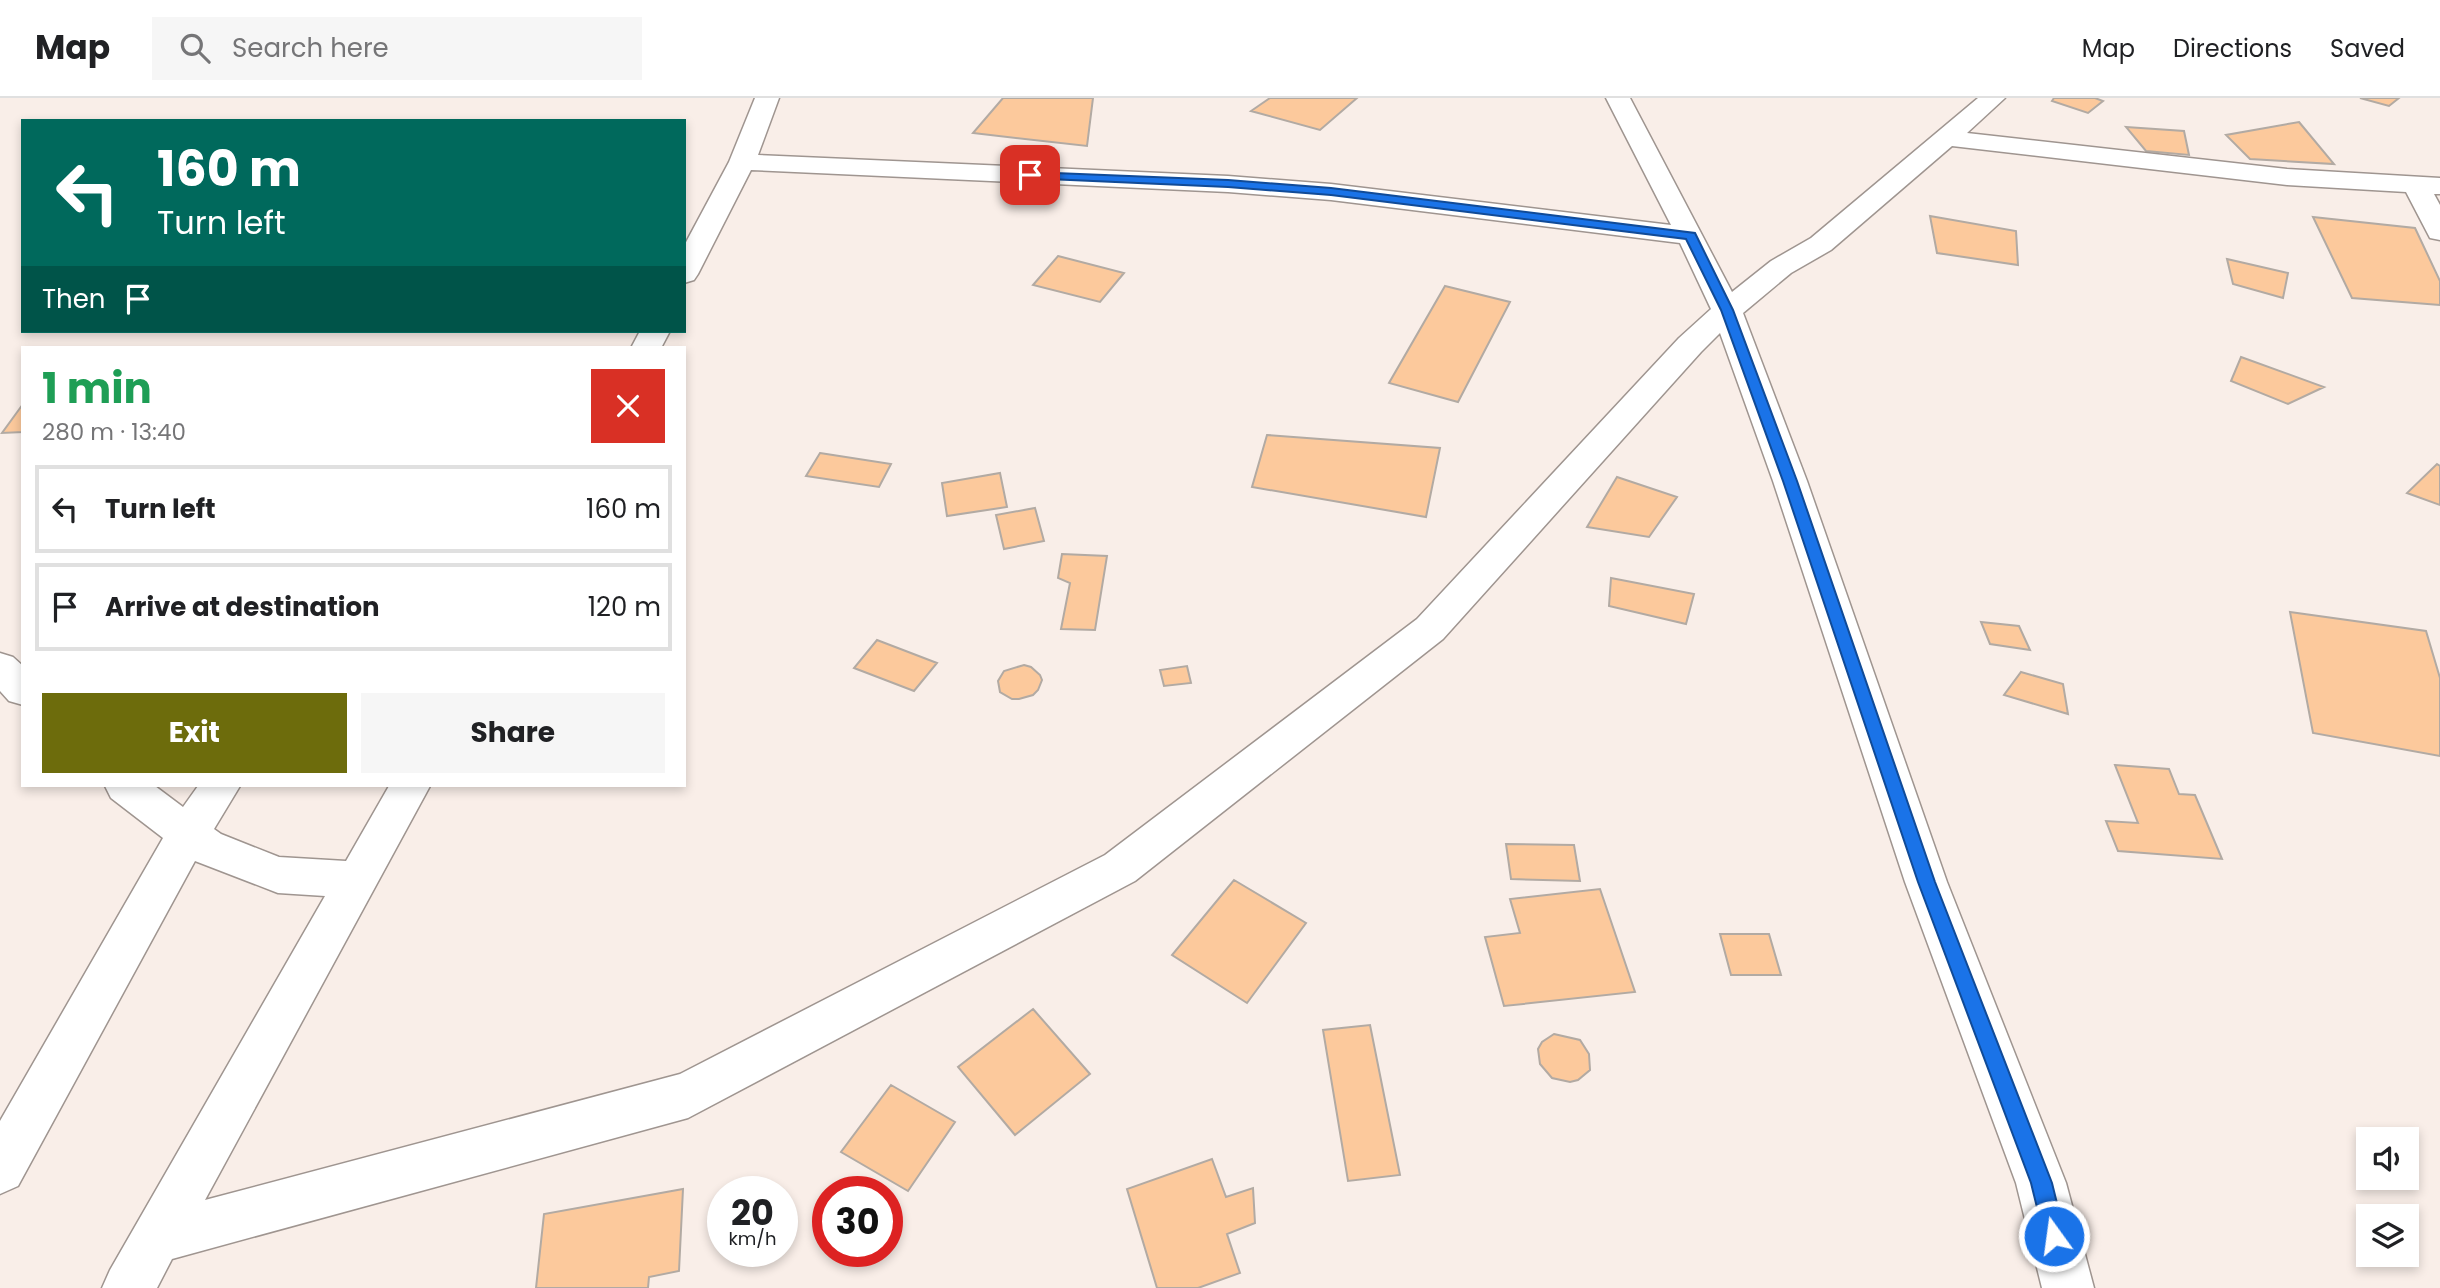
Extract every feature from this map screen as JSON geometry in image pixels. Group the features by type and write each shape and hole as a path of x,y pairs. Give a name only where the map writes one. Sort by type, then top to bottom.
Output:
{"street":[{"path":"686,270 742,162 767,98"},
{"path":"1618,98 1727,310 1790,481 1926,882 2041,1183 2068,1288"},
{"path":"156,1238 688,1095 1119,868 1430,629 1690,345 1727,310 1782,267 1821,244 1993,98"},
{"path":"1946,138 2287,177 2428,186 2440,232"},
{"path":"742,162 1331,192 1691,236"},
{"path":"0,667 21,688"},
{"path":"126,787 206,847 278,875 356,880"},
{"path":"0,1169 188,834 219,787"},
{"path":"128,1288 409,787"}],"building":[{"path":"1003,98 1093,98 1087,146 973,133"},
{"path":"1270,98 1357,98 1320,130 1251,111"},
{"path":"2054,98 2095,98 2103,101 2088,113 2052,101"},
{"path":"2360,98 2399,98 2389,106"},
{"path":"2299,122 2334,164 2250,159 2226,135"},
{"path":"2126,127 2184,131 2189,155 2146,151"},
{"path":"1930,216 2016,231 2018,265 1937,253"},
{"path":"2313,217 2415,228 2440,281 2440,305 2352,298"},
{"path":"1058,256 1124,273 1100,302 1033,285"},
{"path":"2227,259 2288,273 2283,298 2233,284"},
{"path":"1445,286 1510,302 1458,402 1389,383"},
{"path":"2241,357 2324,387 2288,404 2231,381"},
{"path":"21,407 21,432 2,433"},
{"path":"1267,435 1440,448 1426,517 1252,487"},
{"path":"820,453 891,464 879,487 806,476"},
{"path":"2437,464 2440,466 2440,505 2407,493"},
{"path":"1000,473 1007,507 947,516 942,483"},
{"path":"1617,477 1677,497 1649,537 1587,527"},
{"path":"1035,508 1044,541 1004,549 996,515"},
{"path":"1062,554 1107,556 1095,630 1061,629 1070,583 1058,578"},
{"path":"1611,578 1694,594 1686,624 1609,606"},
{"path":"2290,612 2426,631 2440,678 2440,756 2313,733"},
{"path":"1981,622 2019,626 2030,650 1990,644"},
{"path":"877,640 937,663 914,691 854,668"},
{"path":"1024,665 1040,675 1042,680 1038,690 1033,695 1019,699 1012,699 1000,692 998,681 1004,671"},
{"path":"1187,666 1191,683 1164,686 1160,670"},
{"path":"2021,672 2063,684 2068,714 2004,695"},
{"path":"2115,765 2169,769 2179,794 2195,795 2222,859 2118,851 2106,821 2138,823"},
{"path":"1506,844 1574,845 1580,881 1511,879"},
{"path":"1234,880 1306,923 1247,1003 1172,955"},
{"path":"1600,889 1635,992 1504,1006 1485,937 1520,933 1510,899"},
{"path":"1720,934 1769,934 1781,975 1731,975"},
{"path":"1033,1009 1090,1074 1015,1135 958,1067"},
{"path":"1370,1025 1400,1175 1348,1181 1323,1030"},
{"path":"1554,1034 1580,1040 1589,1054 1590,1070 1578,1080 1570,1082 1552,1078 1540,1064 1538,1049 1542,1042"},
{"path":"891,1085 955,1122 908,1191 903,1188 903,1176 882,1176 841,1152"},
{"path":"1212,1159 1226,1197 1253,1188 1255,1223 1227,1234 1240,1273 1198,1288 1157,1288 1127,1189"},
{"path":"683,1189 679,1271 649,1277 648,1288 536,1288 544,1214"}],"route":[{"path":"1030,175 1228,184 1331,192 1691,236 1727,310 1790,481 1926,882 2041,1183 2054,1236"}]}
